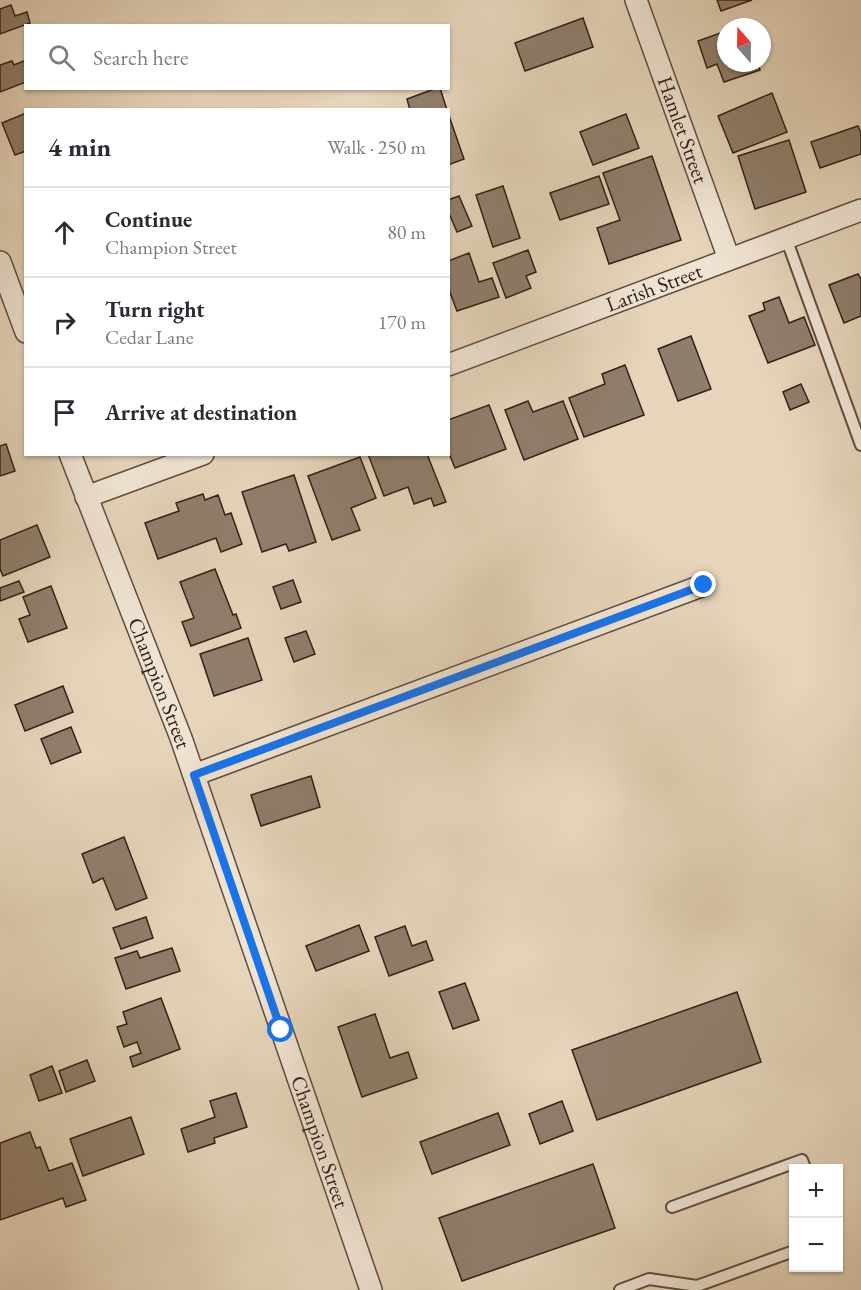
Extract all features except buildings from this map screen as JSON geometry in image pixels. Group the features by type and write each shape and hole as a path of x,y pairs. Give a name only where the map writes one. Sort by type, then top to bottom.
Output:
{"street":[{"name":"Hamlet Street","path":"636,0 729,259"},
{"name":"Larish Street","path":"450,364 861,210"},
{"path":"0,262 24,328"},
{"name":"Champion Street","path":"71,456 181,738 371,1290"},
{"path":"86,497 198,456"},
{"path":"194,775 704,585"}],"lane":[{"path":"786,238 861,445"},
{"path":"791,1164 802,1160 804,1164"},
{"path":"672,1207 789,1165"},
{"path":"620,1290 649,1279 697,1286 789,1253"}],"route":[{"path":"281,1030 194,775 704,585"}]}
